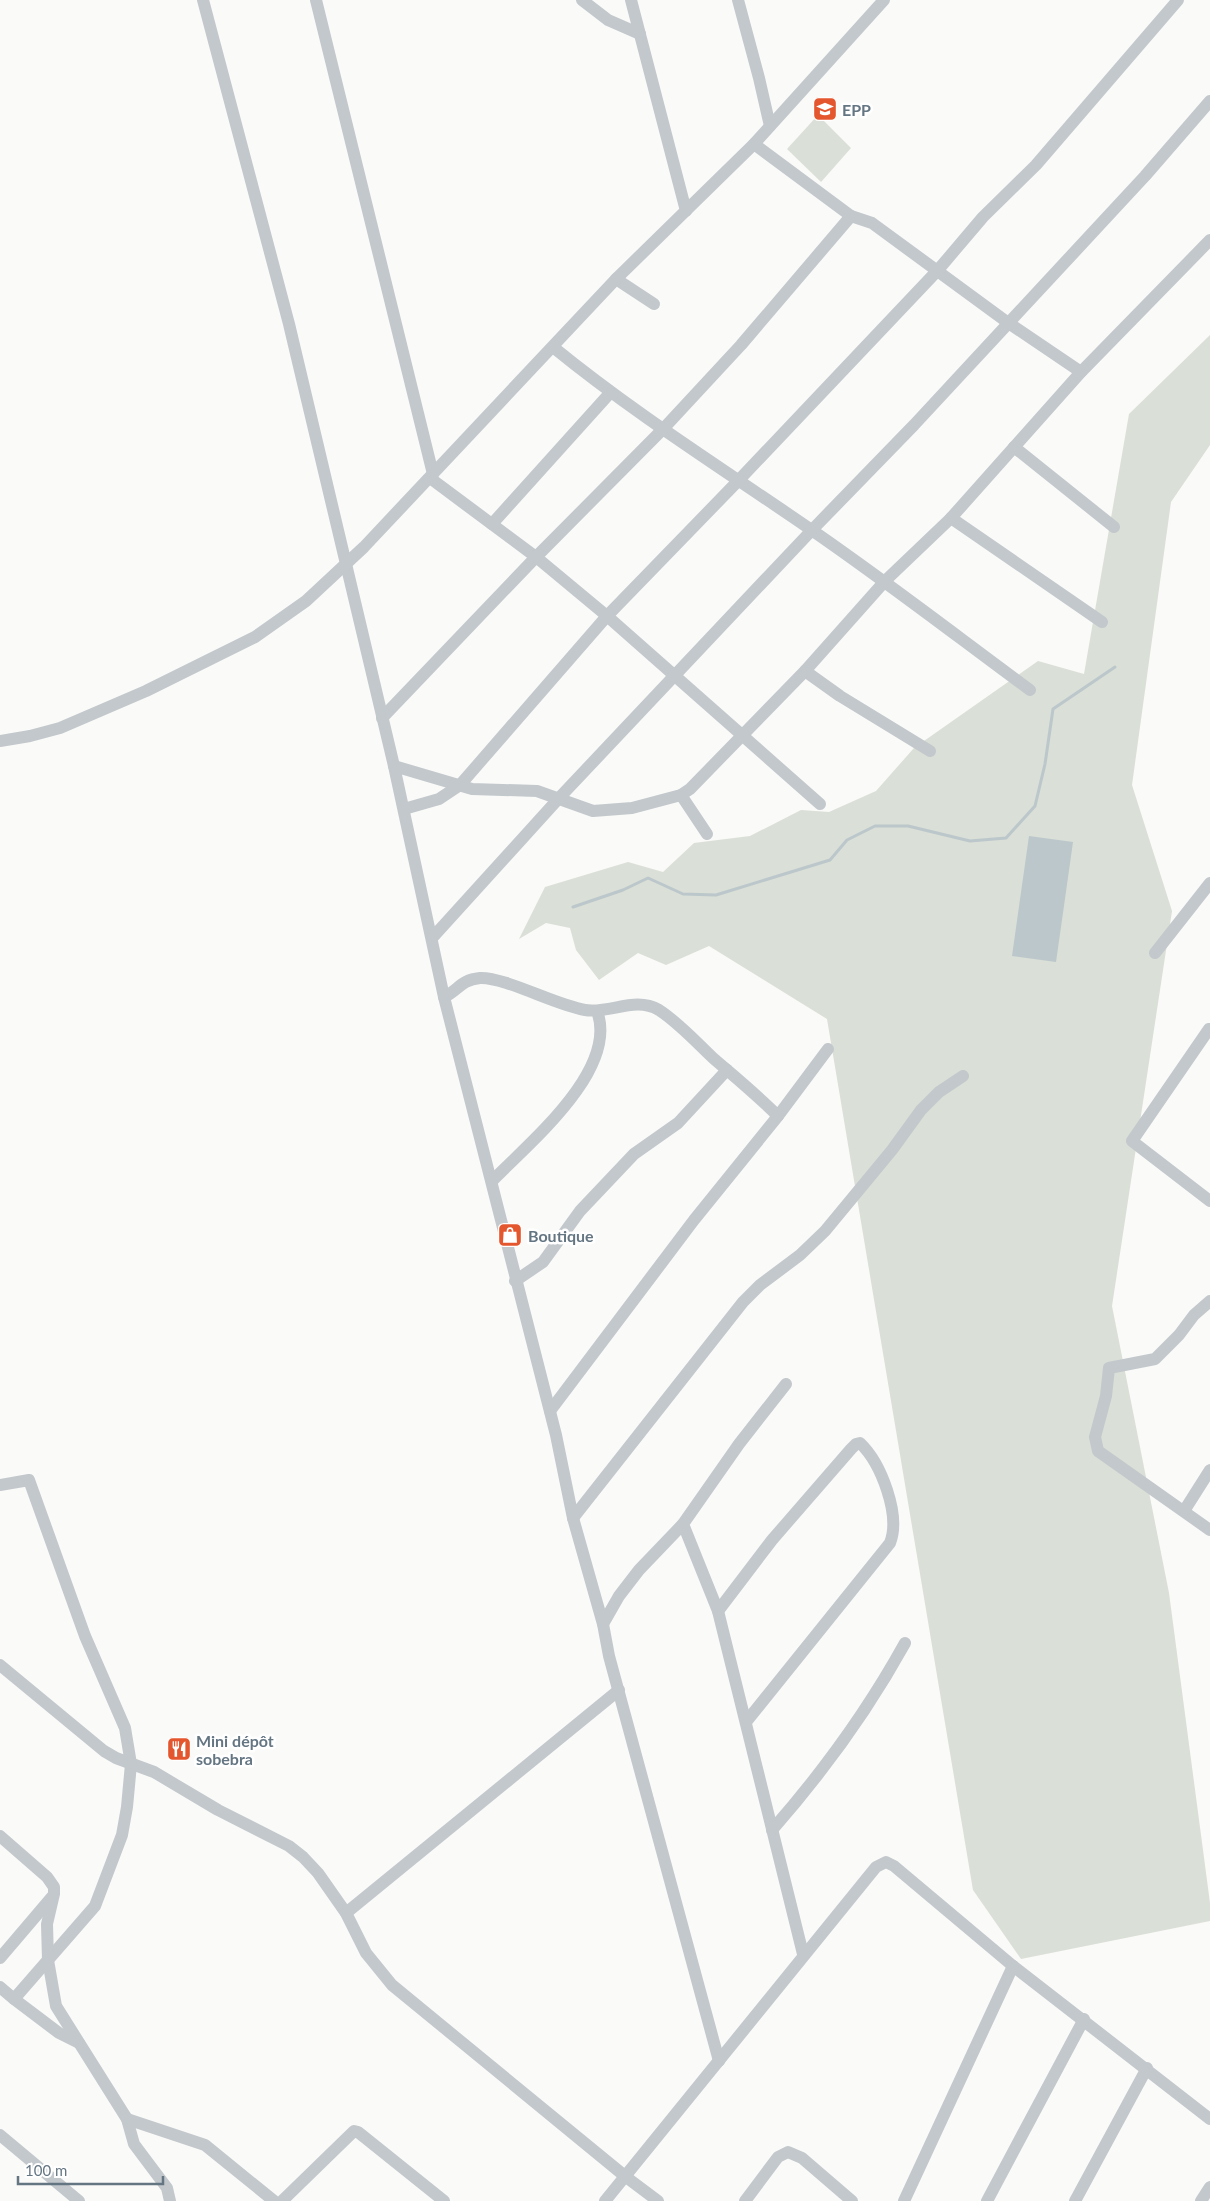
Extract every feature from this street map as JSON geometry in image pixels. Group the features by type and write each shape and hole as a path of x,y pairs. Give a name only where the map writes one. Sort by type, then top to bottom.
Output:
{"street":[{"path":"203,0 290,324 404,809 433,937 444,997 492,1181 515,1281 550,1411 573,1518 719,2061"},
{"path":"316,0 432,476 536,557 607,616 820,804"},
{"path":"582,0 608,20 640,34"},
{"path":"632,0 686,211"},
{"path":"738,0 770,126"},
{"path":"0,741 60,728 146,691 238,646 281,620 347,563 432,476 616,279 754,144 884,0"},
{"path":"404,809 439,799 460,785 607,616 938,270 983,217 1036,165 1178,0"},
{"path":"433,937 675,675 914,425 1145,176 1210,101"},
{"path":"754,144 851,216 872,224 1081,372"},
{"path":"382,718 536,557 664,428 742,345 851,216"},
{"path":"394,766 484,791 526,789 560,798 582,808 610,810 632,808 681,795 699,781 744,736 885,581 951,518 1081,372 1209,243"},
{"path":"616,279 654,304"},
{"path":"553,347 610,393 664,428 885,581 1030,690"},
{"path":"492,524 610,393"},
{"path":"1014,447 1114,527"},
{"path":"951,518 1102,622"},
{"path":"805,671 840,696 930,751"},
{"path":"681,795 693,810 707,834"},
{"path":"1155,953 1210,883"},
{"path":"444,997 462,982 487,979 567,1006 597,1011 634,1004 649,1006 660,1011 683,1030 778,1116"},
{"path":"492,1181 562,1108 585,1080 592,1068 601,1038 597,1011"},
{"path":"1209,1029 1132,1141 1210,1201"},
{"path":"550,1411 694,1220 778,1116 828,1049"},
{"path":"515,1281 543,1262 580,1210 634,1154 678,1123 727,1070"},
{"path":"573,1518 743,1302 760,1285 800,1256 825,1231 892,1150 921,1110 939,1092 963,1076"},
{"path":"1210,1301 1194,1315 1179,1335 1155,1359 1109,1368 1106,1396 1095,1437 1098,1451 1210,1530"},
{"path":"603,1624 619,1596 639,1570 683,1524 739,1444 786,1384"},
{"path":"718,1611 772,1540 851,1449 856,1444 860,1444 875,1460 888,1495 894,1532 890,1543 746,1722"},
{"path":"1184,1511 1210,1470"},
{"path":"0,1485 29,1480 85,1636 125,1728 131,1764 122,1835 99,1896 88,1915 14,1998"},
{"path":"683,1524 718,1611 803,1954"},
{"path":"772,1830 802,1795 844,1740 906,1643"},
{"path":"0,1665 104,1751 131,1764 154,1772 244,1824 289,1846 318,1873 346,1913 366,1953 392,1985 626,2178 658,2201"},
{"path":"346,1913 619,1690"},
{"path":"0,1836 48,1877 54,1886 47,1924 48,1960 56,2006 128,2119 134,2144 168,2188 170,2201"},
{"path":"606,2201 803,1954 876,1867 886,1862 894,1866 1013,1966 1084,2019 1210,2119"},
{"path":"0,1958 54,1894"},
{"path":"904,2201 1013,1966"},
{"path":"0,1987 59,2033 79,2043"},
{"path":"987,2201 1084,2019"},
{"path":"1075,2201 1147,2068"},
{"path":"128,2119 205,2145 274,2201"},
{"path":"282,2201 354,2131 358,2132 444,2201"},
{"path":"0,2135 79,2201"},
{"path":"745,2201 778,2157 788,2152 802,2158 852,2201"},
{"path":"1202,2201 1210,2187"}],"shaded area":[{"path":"818,115 851,148 821,182 787,149"},
{"path":"1210,335 1210,445 1171,502 1132,785 1172,911 1112,1306 1169,1593 1210,1903 1210,1921 1021,1959 973,1890 827,1019 709,946 666,965 638,953 599,980 576,950 570,928 546,923 519,939 545,887 628,862 663,872 694,843 750,836 801,810 829,812 876,791 914,748 1038,661 1084,674 1129,414"},
{"path":"1029,836 1073,842 1056,962 1012,956"}],"waterway":[{"path":"573,907 623,890 648,878 683,894 716,895 830,860 847,840 875,826 908,826 970,841 1006,838 1035,806 1045,764 1053,709 1115,667"}],"place":[{"name":"EPP","path":"825,109"},
{"name":"Boutique","path":"510,1235"},
{"name":"Mini dépôt sobebra","path":"179,1749"}]}
